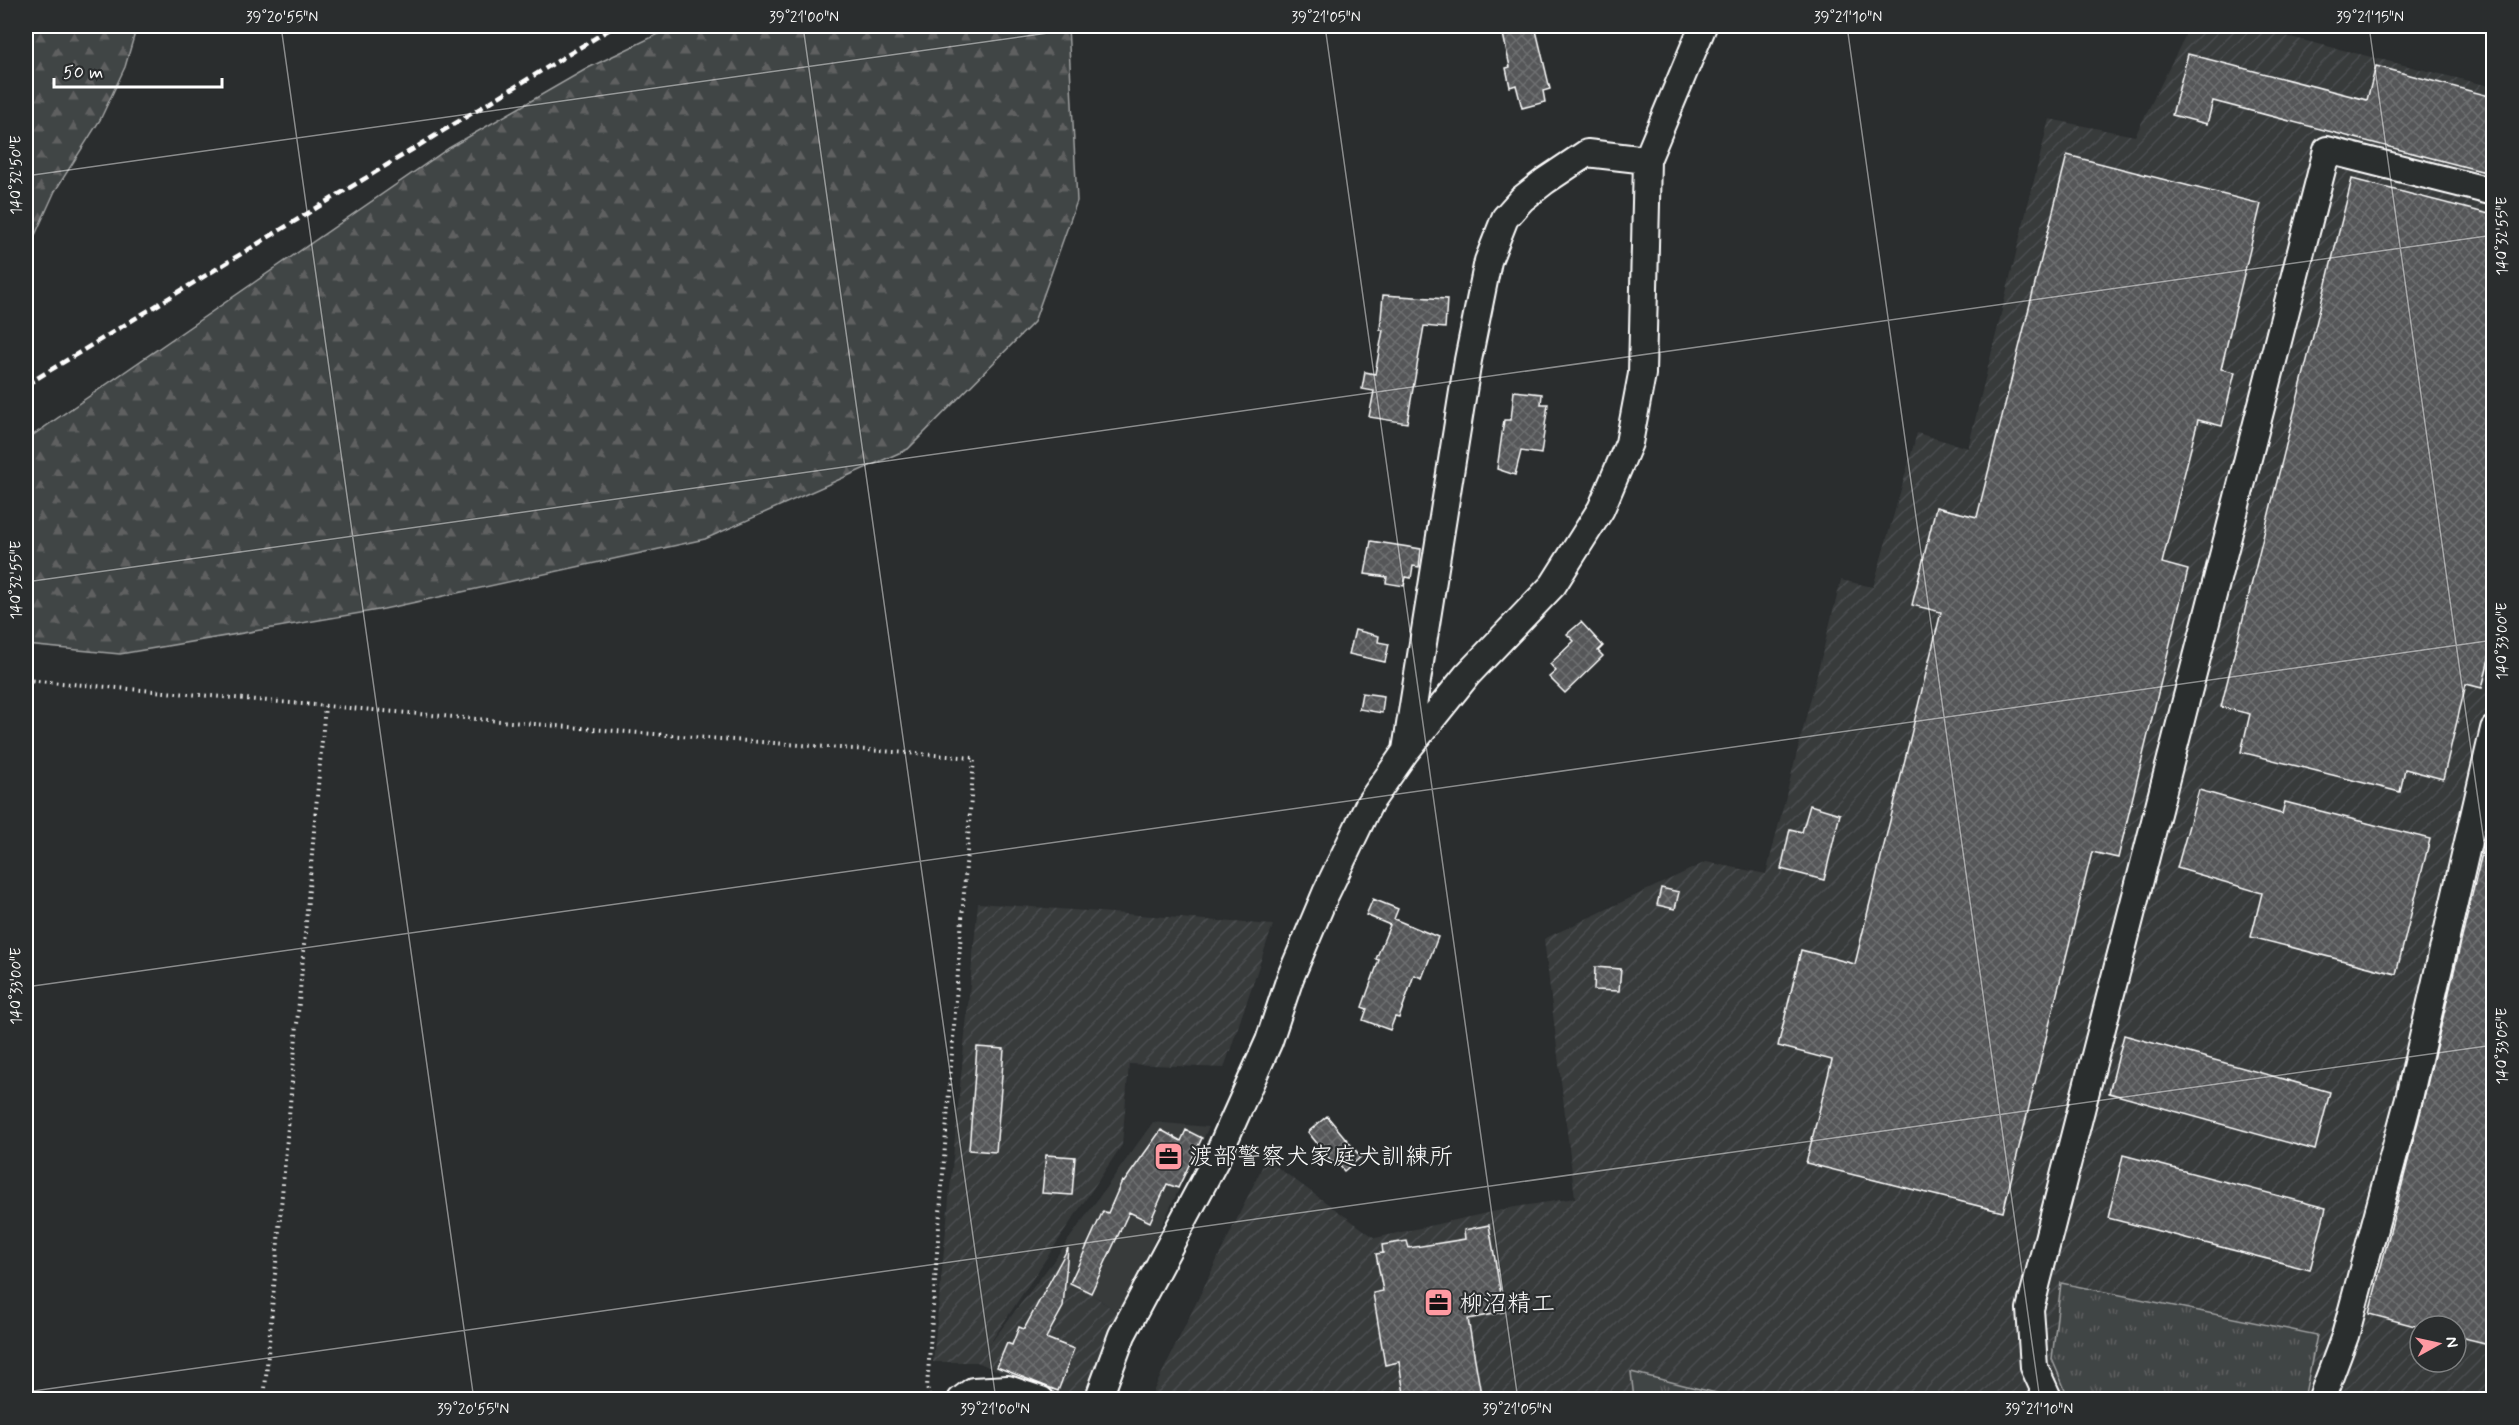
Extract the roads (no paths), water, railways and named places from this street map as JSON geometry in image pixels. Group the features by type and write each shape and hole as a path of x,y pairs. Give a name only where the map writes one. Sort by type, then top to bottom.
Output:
{"street":[{"path":"1098,1400 1122,1335 1216,1159 1269,1041 1290,978 1326,892 1369,804 1406,751 1467,675 1553,585 1601,509 1629,443 1642,374 1647,160 1702,26"},
{"path":"2049,1400 2034,1367 2030,1309 2327,150 2493,192"},
{"path":"1406,751 1468,360 1488,261 1505,218 1522,199 1587,153 1647,160"},
{"path":"2321,1400 2345,1336 2409,1098 2493,729"},
{"path":"961,1400 973,1391 1008,1389 1041,1400"}],"railway":[{"path":"26,385 615,26"}],"place":[{"name":"渡部警察犬家庭犬訓練所","path":"1168,1156"},
{"name":"柳沼精工","path":"1438,1303"}]}
